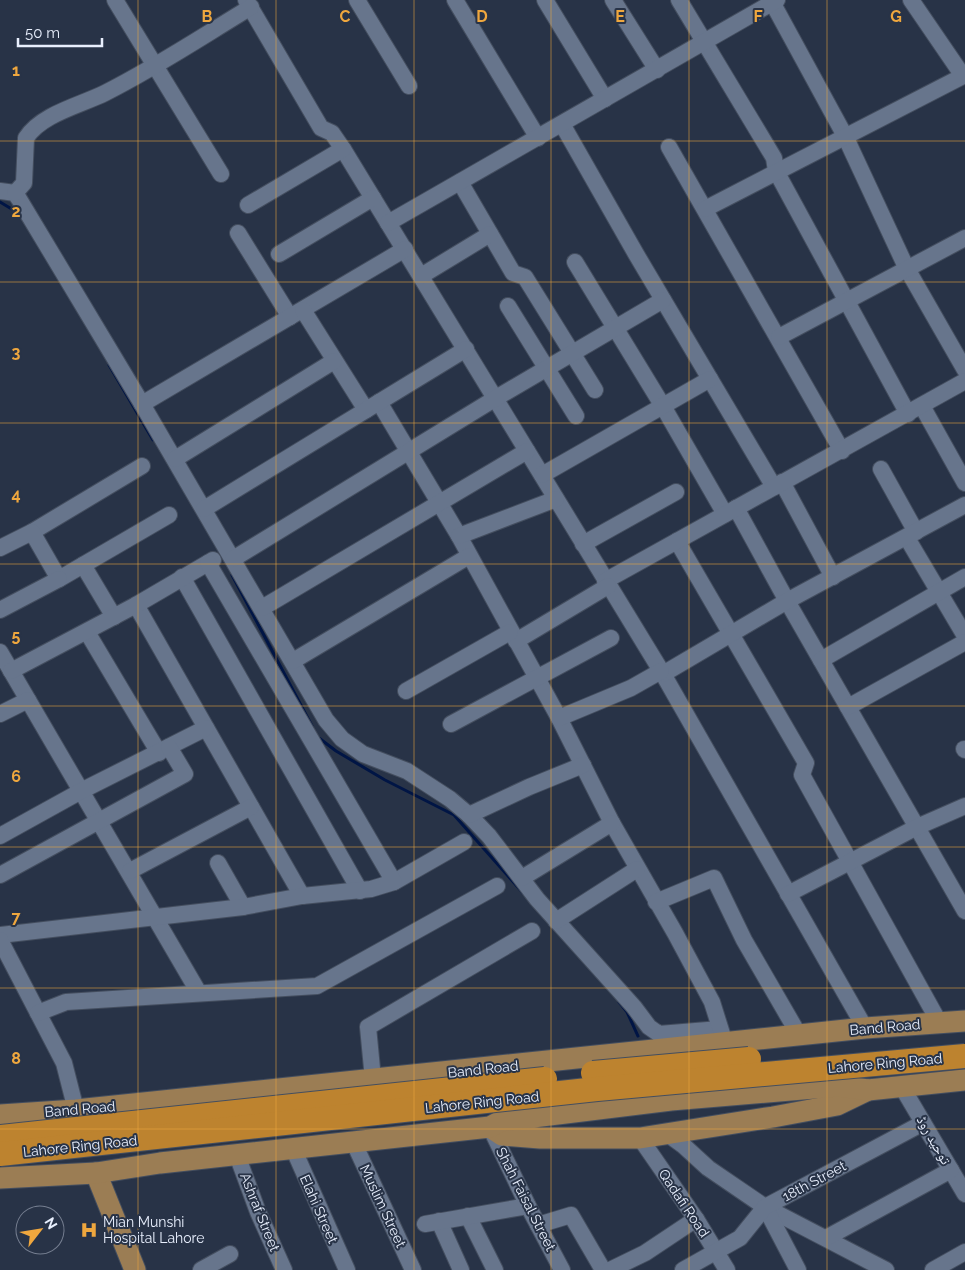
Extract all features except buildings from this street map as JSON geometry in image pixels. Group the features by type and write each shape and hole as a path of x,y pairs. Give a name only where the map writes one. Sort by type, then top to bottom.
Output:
{"highway":[{"name":"Lahore Ring Road","path":"0,1137 672,1065 965,1040"},
{"name":"Lahore Ring Road","path":"0,1154 597,1089 965,1056"}],"main road":[{"name":"Band Road","path":"0,1116 439,1074 723,1037 799,1035 965,1021"},
{"path":"0,1178 96,1173 292,1148 490,1127 502,1120 671,1100 838,1086 868,1090 965,1080"},
{"path":"490,1127 502,1135 640,1138 837,1105 868,1090"},
{"path":"96,1173 135,1270"}],"street":[{"path":"115,0 221,174"},
{"path":"357,0 409,86"},
{"path":"455,0 538,138"},
{"path":"545,0 605,100"},
{"path":"613,0 657,70"},
{"path":"679,0 774,158 776,171 846,299 915,410 965,483"},
{"path":"705,209 963,72 911,0"},
{"path":"388,223 657,70 704,41 752,6 774,1 845,136 906,267 965,370"},
{"path":"238,233 296,313 410,452 538,679 612,823 712,1002 723,1037 659,1034 650,1027 603,971 556,921 489,836 469,815 450,798 407,771 363,754 342,740 326,720 142,404 8,192 24,182 26,138 30,132 62,111 105,93 155,65 248,3 321,128 332,133 405,249 662,672 865,1028"},
{"path":"562,124 710,379 778,484 833,577"},
{"path":"670,147 842,451"},
{"path":"248,205 343,149"},
{"path":"460,182 513,273 525,277 595,390"},
{"path":"279,254 373,198"},
{"path":"421,276 490,234"},
{"path":"779,337 906,267 965,238"},
{"path":"142,404 405,249"},
{"path":"575,262 664,408 787,602 965,911"},
{"path":"233,559 496,398 663,300"},
{"path":"508,306 576,416"},
{"path":"204,509 466,349"},
{"path":"175,459 334,361"},
{"path":"542,476 664,408 710,379"},
{"path":"406,691 513,636 607,584 677,541 965,381"},
{"path":"262,608 527,451"},
{"path":"0,548 32,532 142,466"},
{"path":"881,469 939,592 965,636"},
{"path":"583,544 676,492"},
{"path":"459,536 556,499"},
{"path":"559,718 631,688 662,672 965,505"},
{"path":"0,610 59,579 169,515"},
{"path":"32,532 59,579"},
{"path":"677,541 806,763 802,775 939,1022"},
{"path":"293,661 469,556"},
{"path":"11,671 87,632 211,561 394,882"},
{"path":"83,565 114,617"},
{"path":"182,577 360,891"},
{"path":"821,660 965,577"},
{"path":"136,605 302,896"},
{"path":"0,875 185,774 164,750 87,632"},
{"path":"451,724 538,679 611,638"},
{"path":"848,707 965,642"},
{"path":"0,652 100,819 199,993"},
{"path":"0,714 28,700"},
{"path":"0,836 83,790 206,728"},
{"path":"469,815 529,786 583,766"},
{"path":"788,894 917,827 965,806"},
{"path":"130,871 251,807"},
{"path":"522,878 612,823"},
{"path":"0,935 243,907 302,896 360,891 394,882 464,842"},
{"path":"218,863 243,907"},
{"path":"556,921 637,869"},
{"path":"656,902 714,878 744,940 799,1035"},
{"path":"38,1012 66,1002 317,986 497,886"},
{"path":"373,1079 368,1027 532,931"},
{"path":"0,940 64,1063 76,1110"},
{"path":"439,1074 444,1132"},
{"name":"توحید روڈ","path":"902,1087 965,1194"},
{"name":"18th Street","path":"683,1270 715,1250 740,1238 765,1207 923,1123"},
{"name":"Shah Faisal Street","path":"490,1127 528,1206 562,1270"},
{"path":"666,1133 684,1146 708,1168 765,1207 886,1270"},
{"name":"Qadafi Road","path":"640,1138 696,1219 727,1270"},
{"name":"Muslim Street","path":"353,1141 414,1270"},
{"name":"Elahi Street","path":"292,1148 347,1270"},
{"name":"Ashraf Street","path":"237,1155 258,1212 284,1270"},
{"path":"826,1238 951,1170"},
{"path":"461,1270 432,1223 528,1206"},
{"path":"765,1207 798,1270"},
{"path":"538,1225 571,1215 603,1270"},
{"path":"468,1216 495,1270"},
{"path":"610,1270 645,1253 696,1219"},
{"path":"933,1270 965,1252"},
{"path":"200,1270 230,1254"}],"waterway":[{"path":"0,202 20,214"},
{"path":"109,365 153,440"},
{"path":"232,575 312,726"},
{"path":"319,738 336,751 385,780 454,815 524,894"},
{"path":"619,1002 627,1012 638,1036"}],"place":[{"name":"Mian Munshi Hospital Lahore","path":"89,1230"}]}
